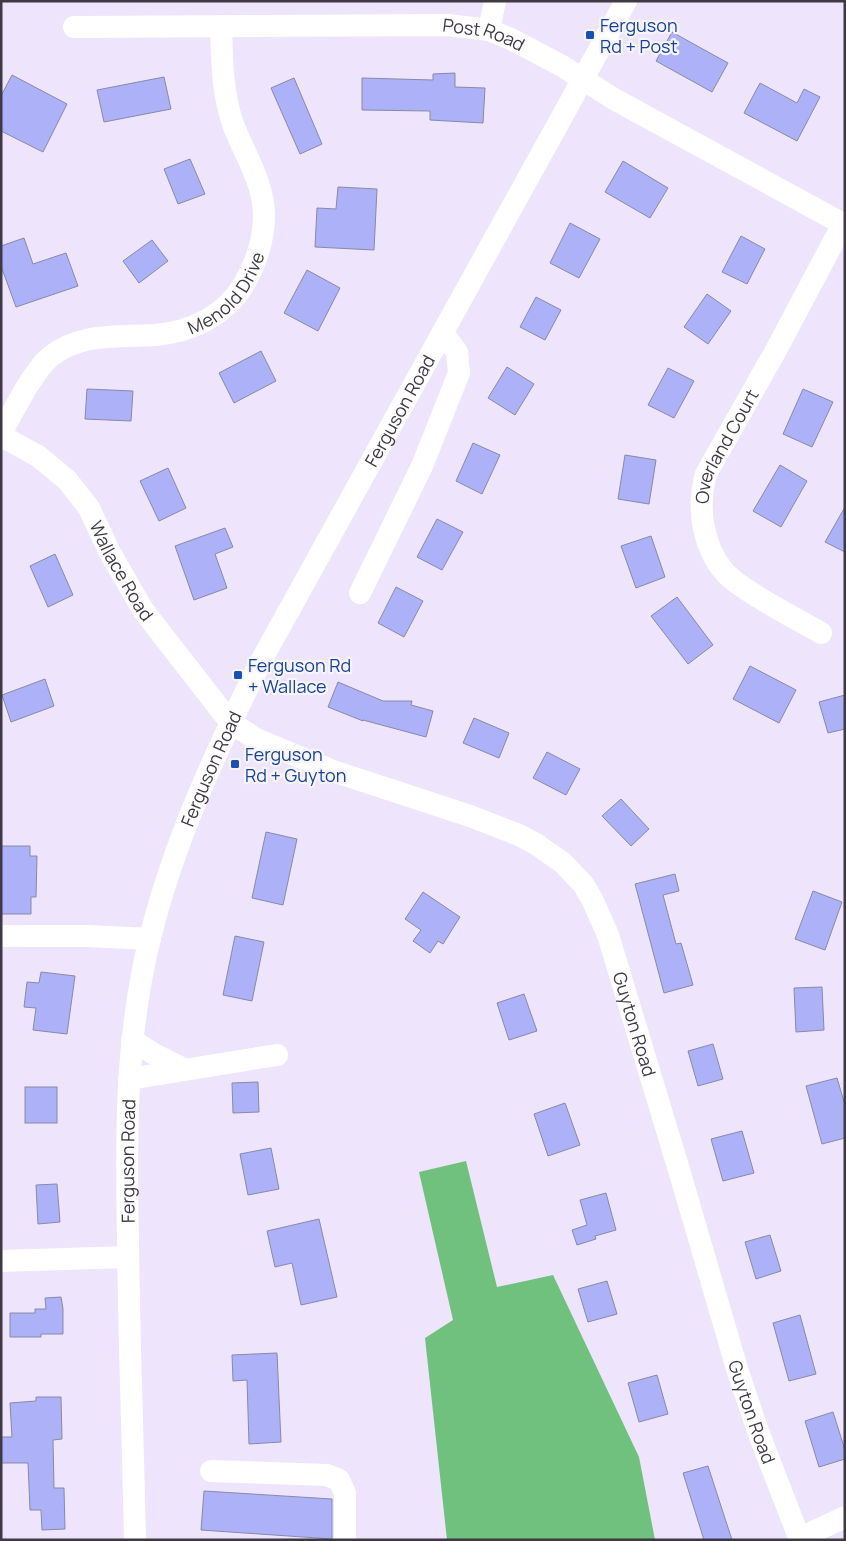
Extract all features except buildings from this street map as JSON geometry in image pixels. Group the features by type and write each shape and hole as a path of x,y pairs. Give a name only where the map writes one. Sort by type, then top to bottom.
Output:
{"street":[{"path":"488,30 495,1"},
{"name":"Ferguson Road","path":"135,1540 128,1258 129,1079 132,1040 141,982 166,879 186,825 230,722 261,661 626,1"},
{"name":"Post Road","path":"74,27 448,25 488,30 511,39 583,79 614,99 844,224"},
{"name":"Menold Drive","path":"1,434 39,368 50,356 77,341 112,336 156,335 177,332 198,325 228,305 250,274 262,239 264,215 262,197 254,171 233,123 225,93 222,26"},
{"name":"Overland Court","path":"821,633 749,592 722,570 708,543 704,527 702,496 706,474 844,224"},
{"path":"360,593 422,466 459,373 457,352 443,333"},
{"name":"Wallace Road","path":"1,434 38,456 67,480 89,508 109,551 143,610 230,722"},
{"name":"Guyton Road","path":"230,722 256,739 333,771 461,813 518,835 555,856 583,884 608,935 680,1170 738,1372 800,1539"},
{"path":"6,936 88,936 150,939"},
{"path":"132,1040 154,1054 184,1069"},
{"path":"129,1079 277,1054"},
{"path":"1,1260 128,1258"},
{"path":"211,1472 327,1475 339,1480 345,1493 345,1540"},
{"path":"800,1539 845,1517"}],"green space":[{"path":"466,1161 497,1287 553,1275 639,1457 655,1540 447,1540 425,1338 453,1320 419,1172"}],"place":[{"name":"Ferguson Rd + Post","path":"590,35"},
{"name":"Ferguson Rd + Wallace","path":"238,675"},
{"name":"Ferguson Rd + Guyton","path":"235,764"}]}
